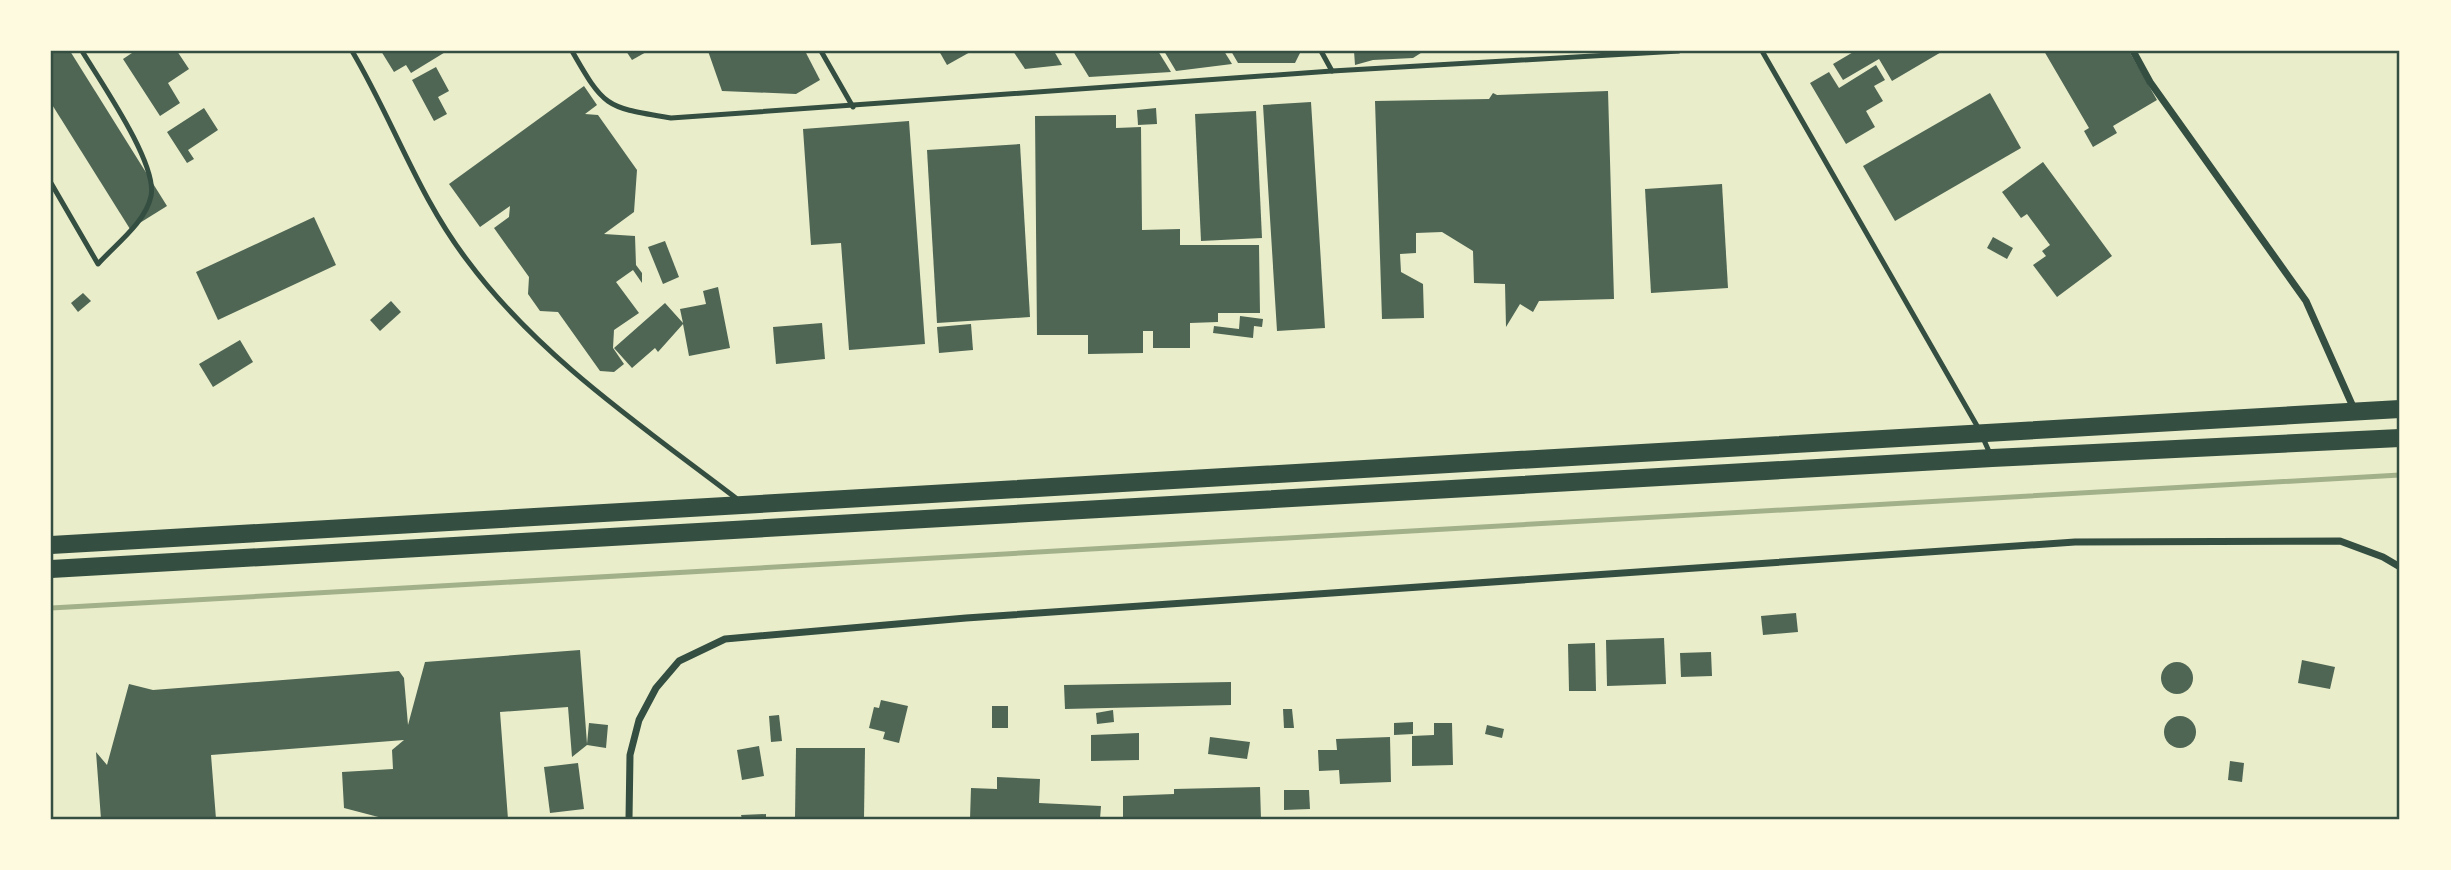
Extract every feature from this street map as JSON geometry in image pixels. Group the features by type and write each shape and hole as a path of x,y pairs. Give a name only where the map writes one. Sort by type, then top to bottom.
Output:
{"main road":[{"path":"51,545 1980,431 2400,409"},
{"path":"51,569 1992,458 2400,438"}],"street":[{"path":"2133,51 2150,82 2306,301 2356,411"},
{"path":"629,819 630,755 639,720 656,688 679,661 725,639 979,617 2075,542 2340,541 2384,557 2400,567"}],"lane":[{"path":"51,183 98,264 142,216 151,196 150,174 136,143 82,51"},
{"path":"352,51 372,84 424,196 466,259 506,310 602,395 745,505"},
{"path":"572,51 606,103 629,111 671,118 1332,71 1679,51"},
{"path":"821,51 853,107"},
{"path":"1321,51 1332,71"},
{"path":"1762,51 1980,431 1992,458"}],"building":[{"path":"51,51 70,51 167,206 130,229 51,103"},
{"path":"135,51 177,51 189,69 168,83 180,103 160,116 123,59"},
{"path":"381,51 447,51 411,73 406,65 394,72"},
{"path":"626,51 648,51 632,60"},
{"path":"708,51 805,51 820,80 796,94 722,91"},
{"path":"939,51 972,51 947,65"},
{"path":"1013,51 1054,51 1062,65 1025,69"},
{"path":"1073,51 1158,51 1171,72 1089,77"},
{"path":"1164,51 1224,51 1232,64 1176,71"},
{"path":"1231,51 1301,51 1295,63 1238,63"},
{"path":"1354,51 1424,51 1413,58 1373,60 1355,65"},
{"path":"1855,51 1943,51 1892,81 1879,59 1843,80 1833,64"},
{"path":"2044,51 2129,51 2157,100 2113,126 2117,133 2093,147 2084,131 2089,128"},
{"path":"1876,65 1885,80 1874,86 1883,101 1866,111 1875,127 1846,144 1810,83 1829,72 1839,88"},
{"path":"436,67 449,91 438,97 447,114 434,121 412,80"},
{"path":"584,86 597,105 585,114 598,115 637,170 634,212 604,234 635,236 636,265 642,273 642,283 633,270 616,282 639,313 614,330 613,348 624,364 614,372 600,371 558,312 540,311 528,294 529,277 494,228 509,217 510,206 480,227 449,184"},
{"path":"1608,91 1614,299 1539,301 1533,312 1520,304 1506,327 1505,284 1474,283 1473,251 1442,232 1416,233 1416,253 1400,254 1401,272 1423,284 1424,318 1382,319 1375,101 1489,99 1493,93"},
{"path":"1990,93 2021,148 1895,221 1863,166"},
{"path":"1311,102 1325,328 1277,331 1263,105"},
{"path":"204,108 218,130 188,150 194,159 187,163 167,132"},
{"path":"1156,108 1157,124 1138,125 1137,110"},
{"path":"1256,111 1262,238 1201,241 1195,114"},
{"path":"1116,115 1116,128 1141,127 1142,230 1180,229 1180,245 1259,245 1260,313 1218,313 1218,322 1190,323 1190,348 1153,348 1153,331 1143,331 1143,353 1088,354 1088,335 1037,335 1035,116"},
{"path":"909,121 925,344 849,350 841,243 811,245 803,129"},
{"path":"1020,144 1030,317 937,323 927,150"},
{"path":"2043,162 2112,256 2057,297 2033,265 2046,256 2042,251 2050,245 2027,214 2021,218 2002,192"},
{"path":"1722,184 1728,288 1651,293 1645,189"},
{"path":"314,217 336,265 218,320 196,272"},
{"path":"1993,237 2013,248 2007,259 1987,248"},
{"path":"665,241 679,277 663,284 648,247"},
{"path":"718,287 730,348 689,356 683,324 658,352 655,348 632,368 614,348 665,303 683,323 680,309 706,304 703,291"},
{"path":"83,293 91,301 78,312 71,303"},
{"path":"391,301 401,312 380,331 370,320"},
{"path":"1240,316 1263,319 1262,327 1254,326 1253,338 1213,333 1214,326 1239,329"},
{"path":"822,323 825,359 776,364 773,327"},
{"path":"971,324 973,350 939,353 937,327"},
{"path":"240,340 253,362 213,387 199,364"},
{"path":"1796,613 1798,632 1763,635 1761,616"},
{"path":"1664,638 1666,684 1607,686 1606,640"},
{"path":"1595,643 1596,691 1569,691 1568,644"},
{"path":"580,650 587,744 589,723 608,725 606,748 587,745 572,757 568,707 500,712 508,819 386,819 344,808 342,772 393,769 392,750 404,740 211,755 216,819 101,819 96,752 107,765 129,684 153,690 399,671 404,678 408,725 425,662"},
{"path":"1711,652 1712,676 1681,677 1680,653"},
{"path":"2302,660 2335,667 2330,689 2298,683"},
{"path":"2177,662 2188,667 2193,678 2188,689 2177,694 2166,689 2161,678 2166,667"},
{"path":"1231,682 1231,705 1065,709 1064,685"},
{"path":"881,700 908,706 899,743 883,739 885,732 869,728 874,707 879,708"},
{"path":"992,706 1008,706 1008,728 992,728"},
{"path":"1283,709 1292,709 1294,728 1284,728"},
{"path":"1113,710 1114,722 1097,724 1096,713"},
{"path":"779,715 782,741 771,742 769,716"},
{"path":"2180,716 2191,721 2196,732 2191,743 2180,748 2169,743 2164,732 2169,721"},
{"path":"1413,722 1413,734 1394,735 1394,723"},
{"path":"1434,723 1452,723 1453,765 1412,766 1412,736 1434,735"},
{"path":"1487,725 1504,729 1502,738 1485,734"},
{"path":"1139,733 1139,760 1091,761 1091,735"},
{"path":"1210,737 1250,742 1247,759 1208,754"},
{"path":"1390,737 1391,782 1340,784 1339,770 1319,771 1318,750 1337,750 1336,739"},
{"path":"759,746 764,776 742,780 737,750"},
{"path":"796,748 865,748 864,819 795,819"},
{"path":"2230,761 2244,763 2242,782 2228,780"},
{"path":"578,763 584,809 550,813 544,767"},
{"path":"997,777 1040,779 1039,803 1101,806 1100,819 970,819 971,788 997,789"},
{"path":"1260,787 1261,819 1123,819 1123,796 1174,794 1174,789"},
{"path":"1284,790 1309,790 1310,809 1284,810"},
{"path":"766,814 766,819 742,819 741,815"}],"waterway":[{"path":"51,608 2400,475"}]}
